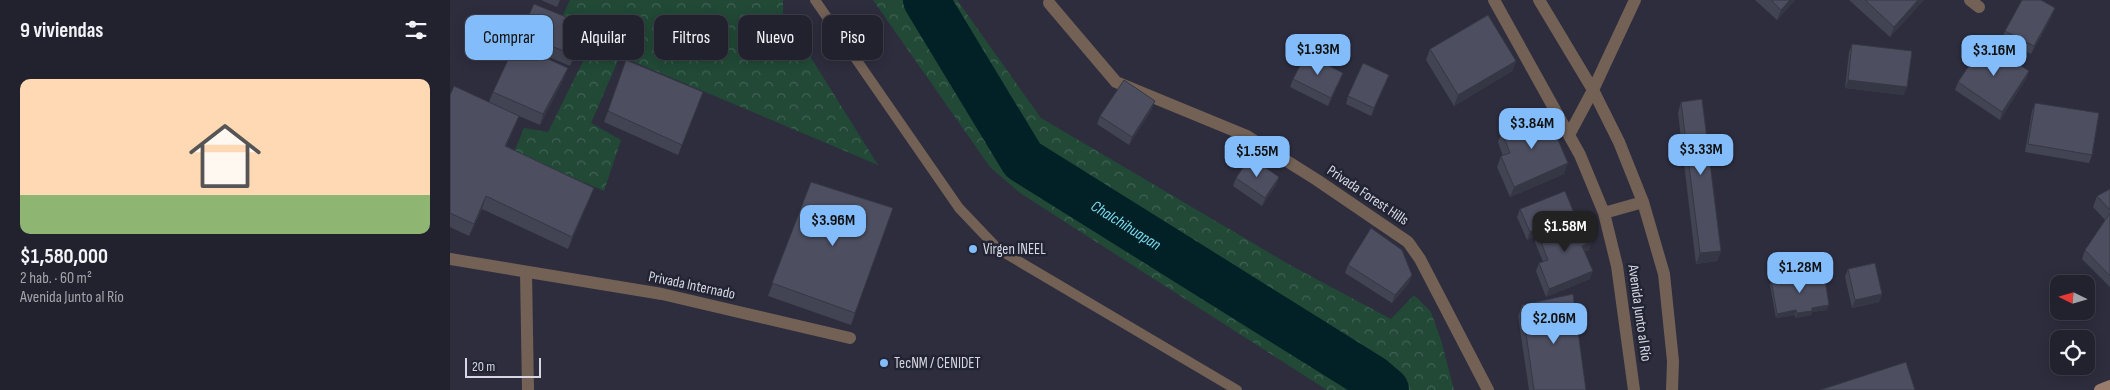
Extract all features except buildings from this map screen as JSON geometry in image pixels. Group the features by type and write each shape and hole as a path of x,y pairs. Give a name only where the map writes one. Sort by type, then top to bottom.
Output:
{"main road":[{"path":"2100,390 2110,386"}],"street":[{"name":"Avenida Junto al Río","path":"1494,0 1580,155 1604,213 1617,266 1634,390"},
{"name":"Avenida Junto al Río","path":"1539,0 1593,90 1619,142 1643,202 1664,274 1673,361 1672,390"},
{"path":"1569,135 1593,90 1635,0"},
{"name":"Privada Forest Hills","path":"1049,3 1116,82 1247,136 1317,180 1408,242 1420,259 1488,390"},
{"path":"1604,213 1643,202"},
{"name":"Privada Internado","path":"450,259 662,294 850,338"},
{"path":"526,272 528,390"}],"lane":[{"path":"815,0 959,208 998,249 1237,390"}],"green space":[{"path":"570,0 783,0 784,15 738,15 738,60 812,59 878,165 629,60 644,60 644,15 563,15 563,20 561,19"},
{"path":"873,0 957,0 1041,118 1290,265 1391,319 1414,295 1431,312 1441,340 1454,390 1327,390 1020,193 990,167"},
{"path":"584,60 618,60 591,123 621,140 604,191 514,152 524,128 548,132"}],"waterway":[{"name":"Chalchihuapan","path":"926,0 1023,160 1372,378 1386,390"}],"place":[{"name":"Virgen INEEL","path":"973,249"},
{"name":"TecNM / CENIDET","path":"884,363"}]}
